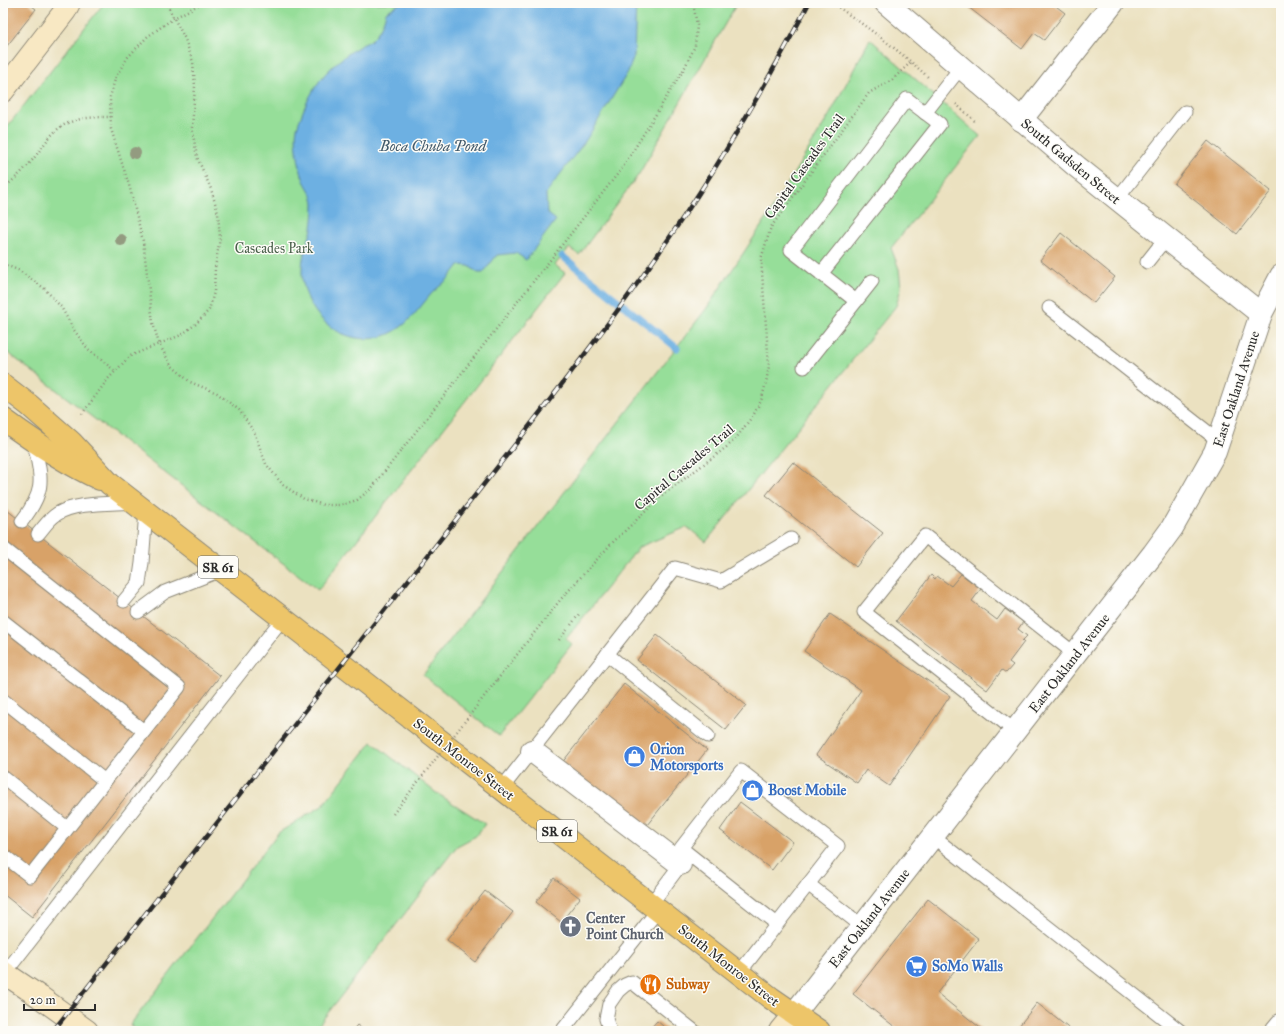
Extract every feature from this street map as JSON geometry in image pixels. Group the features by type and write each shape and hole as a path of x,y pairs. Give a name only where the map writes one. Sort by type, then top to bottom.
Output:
{"main road":[{"name":"South Monroe Street","path":"3,384 72,442 110,484 739,973 819,1031"},
{"name":"South Monroe Street","path":"3,419 34,442 82,470 110,484"}],"street":[{"path":"3,91 65,11 69,3"},
{"path":"1021,120 1113,3"},
{"name":"South Gadsden Street","path":"896,6 961,67 1021,120 1261,314"},
{"name":"East Oakland Avenue","path":"794,1014 1154,554 1172,528 1215,452 1261,314 1281,276"},
{"path":"532,751 684,859"},
{"path":"4,973 87,1031"},
{"path":"780,1031 794,1014"},
{"path":"1276,1031 1281,1025"}],"lane":[{"path":"925,113 961,67"},
{"path":"821,274 940,124 907,99 791,250 821,274 856,301"},
{"path":"1117,199 1185,112"},
{"path":"1147,262 1166,238"},
{"path":"804,367 872,281"},
{"path":"1049,308 1219,441"},
{"path":"22,521 34,505 39,492 41,477 34,442"},
{"path":"38,534 51,519 67,509 86,506 140,507 142,563 139,583 124,601"},
{"path":"1015,731 864,612 925,536 1075,654"},
{"path":"502,788 675,568 721,581 791,539"},
{"path":"3,548 179,687 30,876 3,855"},
{"path":"138,612 165,592 221,570"},
{"path":"4,973 283,618"},
{"path":"3,621 144,731"},
{"path":"607,654 708,736"},
{"path":"3,700 105,781"},
{"path":"739,973 838,846 741,771 681,848 684,859 777,924"},
{"path":"3,777 67,828"},
{"path":"932,836 1180,1031"},
{"path":"562,1031 654,907 684,859"},
{"path":"808,884 862,926"},
{"path":"610,1031 606,1019 609,1004 618,991 625,985 632,982 694,1031"}],"path":[{"path":"82,414 115,370 130,356 181,335 196,324 209,310 214,292 215,268 220,238 218,213 211,189 197,157 193,135 192,128 195,86 193,62 185,39 166,3"},
{"path":"202,3 174,18 147,37 128,57 116,76 110,97 112,129 129,185 143,241 153,323 159,344 172,365 190,382 217,393 239,410 254,432 266,464 283,485 304,499 324,505 341,505 358,500 372,489 623,167 684,69 696,46 697,25 693,3"},
{"name":"Capital Cascades Trail","path":"393,814 561,600 610,545 664,494 728,446 737,437 761,402 769,366 761,259 771,227 869,93 892,80 911,62 832,3"},
{"path":"3,188 30,164 58,129 68,123 85,118 111,117"},
{"path":"3,264 18,270 44,288 61,306 74,330 88,349 115,370"},
{"path":"571,625 579,614"},
{"path":"559,640 567,630"}],"green space":[{"name":"Cascades Park","path":"104,3 737,3 639,174 579,255 569,248 555,265 565,273 318,590 3,349 3,132"},
{"path":"870,39 980,136 891,248 899,269 901,288 896,306 706,542 687,527 639,547 566,639 572,644 499,736 423,675 706,309 766,219 830,114"},
{"path":"372,742 435,792 485,824 476,836 457,846 314,1031 138,1031 130,1025 278,833 322,806"}],"water":[{"name":"Boca Chuba Pond","path":"401,3 636,3 634,56 628,72 586,140 546,193 547,213 556,220 526,260 516,253 497,255 483,273 478,273 469,266 459,265 448,279 432,293 412,317 401,327 383,336 365,339 355,338 337,331 319,317 307,298 302,275 305,248 312,229 314,203 300,168 297,153 296,133 306,104 325,74 345,56 371,40 381,27 386,12"}],"building":[{"path":"3,3 28,3 36,9 3,51"},
{"path":"963,3 1052,3 1065,13 1044,40 1034,33 1022,49"},
{"path":"1208,141 1271,191 1237,234 1174,184"},
{"path":"1061,233 1115,277 1094,303 1040,260"},
{"path":"793,462 883,533 856,567 766,495"},
{"path":"3,507 220,676 32,917 3,894"},
{"path":"961,574 981,589 972,601 997,620 1005,609 1023,622 1018,629 1027,636 1022,641 1024,642 1009,662 1013,665 1006,673 1002,670 987,690 896,621 931,575 935,579 937,576 951,586"},
{"path":"830,614 950,696 889,786 866,770 857,783 816,755 861,690 804,651"},
{"path":"657,635 746,705 726,730 637,660"},
{"name":"Orion Motorsports","path":"624,684 707,750 643,830 561,764"},
{"path":"740,802 793,842 772,870 720,830"},
{"path":"554,878 580,898 561,922 536,902"},
{"path":"485,891 513,912 475,962 447,940"},
{"name":"SoMo Walls","path":"928,899 979,939 937,993 984,1031 900,1031 853,994"},
{"path":"1037,1003 1072,1031 1015,1031"},
{"path":"657,1021 669,1031 648,1031"},
{"path":"357,1025 365,1031 352,1031"}],"waterway":[{"path":"562,256 677,348"}],"railway":[{"path":"53,1031 514,446 622,305 677,226 737,133 809,3"}],"place":[{"name":"Orion Motorsports","path":"634,757"},
{"name":"Boost Mobile","path":"752,790"},
{"name":"Center Point Church","path":"571,926"},
{"name":"SoMo Walls","path":"917,966"},
{"name":"Subway","path":"650,984"}]}
